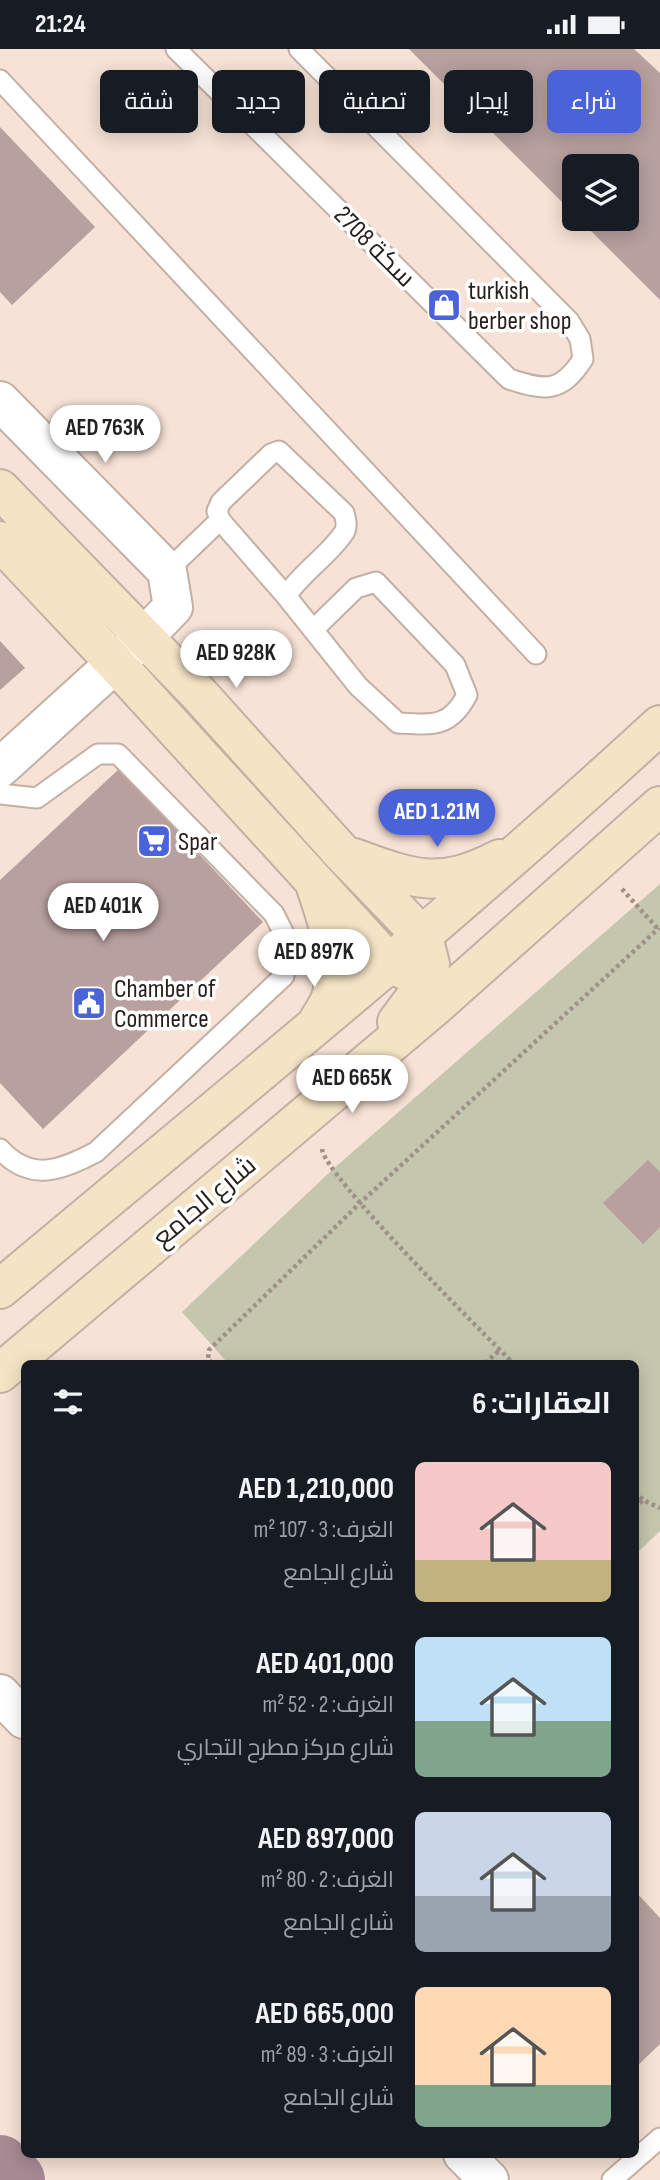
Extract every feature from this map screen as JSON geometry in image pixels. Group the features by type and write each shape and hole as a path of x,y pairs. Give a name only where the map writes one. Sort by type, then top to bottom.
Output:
{"main road":[{"path":"0,489 144,637 342,853 423,937 430,964 426,975 412,1003 374,1057"},
{"path":"0,541 390,964 426,975 454,972 480,965"},
{"path":"0,1289 423,937 533,842 660,725"},
{"name":"شارع الجامع","path":"0,1373 374,1057 660,806"},
{"path":"342,853 404,877 424,880 470,875 533,842"},
{"path":"313,878 330,930 333,969 332,995 314,1027"}],"street":[{"path":"0,401 167,571 173,607 116,664 0,768"},
{"path":"0,1694 21,1716"},
{"path":"467,2158 489,2180"}],"lane":[{"name":"سكة 2708","path":"176,49 509,379 532,386 552,388 572,375 583,359 580,339 569,321 299,49"},
{"path":"0,80 536,654"},
{"path":"286,596 301,575 344,533 344,513 279,451 271,454 221,502 217,511 220,520 286,596 313,630 358,686 398,723 433,725 457,715 467,695 455,665 376,582 356,588 313,630"},
{"path":"167,571 220,520"},
{"path":"0,795 37,798 98,754 118,754 274,914 289,944 285,976 96,1152 60,1170 36,1170 11,1161 0,1149"},
{"path":"639,2156 660,2138"},
{"path":"612,2180 637,2158"}],"path":[{"path":"209,1360 209,1350 360,1203 659,928 623,888 613,896"},
{"path":"330,1141 320,1150 360,1203 510,1360"},
{"path":"488,1360 500,1350"},
{"path":"639,1496 660,1508"},
{"path":"639,1504 643,1500"}],"green space":[{"path":"660,884 660,1531 639,1551 639,1360 225,1360 182,1312 332,1170"}],"building":[{"path":"409,49 634,49 660,73 660,300 591,231 639,231 639,154 562,154 562,202 493,133 533,133 533,70 444,70 444,84"},
{"path":"0,127 95,227 12,305 0,292"},
{"path":"0,641 25,668 0,690"},
{"name":"Chamber of Commerce","path":"119,769 263,922 43,1129 0,1083 0,880"},
{"path":"648,1160 660,1172 660,1227 643,1244 603,1203"},
{"path":"639,1895 660,1918 660,2044 639,2064"}],"waterway":[{"path":"0,2165 15,2180"}],"place":[{"name":"turkish berber shop","path":"444,305"},
{"name":"Spar","path":"154,841"},
{"name":"Chamber of Commerce","path":"89,1003"}]}
